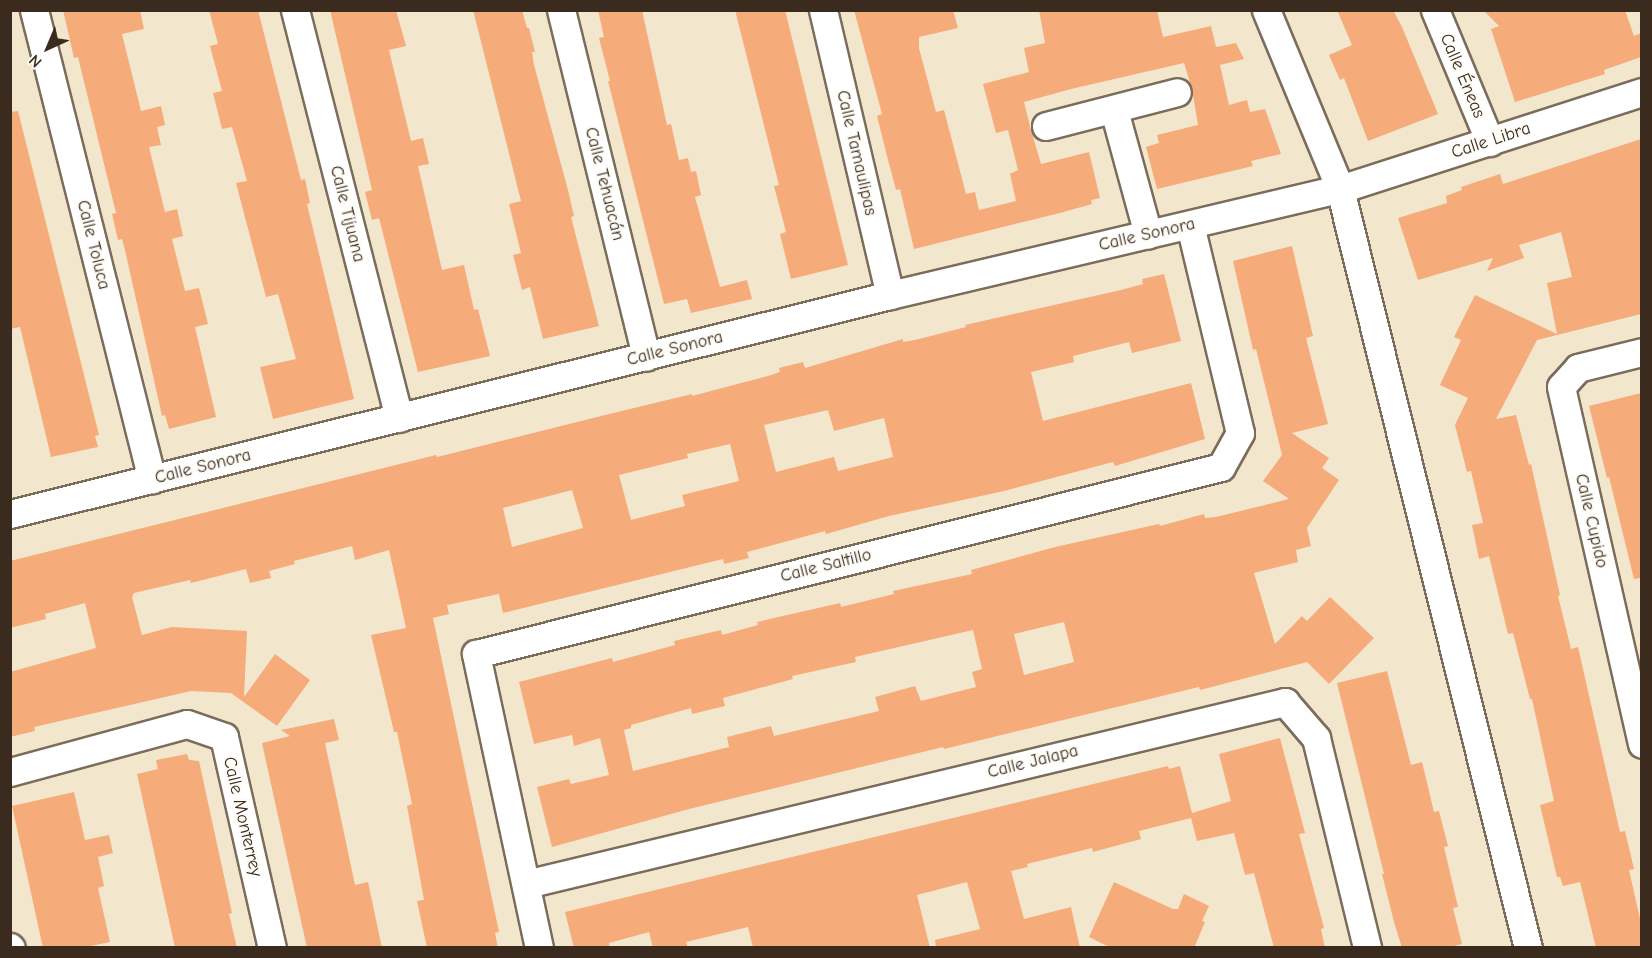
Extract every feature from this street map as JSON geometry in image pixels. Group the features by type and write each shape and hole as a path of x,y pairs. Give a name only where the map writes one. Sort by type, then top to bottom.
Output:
{"street":[{"name":"Calle Toluca","path":"34,10 152,480"},
{"name":"Calle Tijuana","path":"294,10 399,418"},
{"name":"Calle Tehuacán","path":"561,10 646,357"},
{"name":"Calle Tamaulipas","path":"823,10 890,295"},
{"path":"1266,10 1340,189 1528,948"},
{"name":"Calle Éneas","path":"1435,10 1490,142"},
{"path":"1046,126 1177,92"},
{"name":"Calle Libra","path":"1340,189 1641,92"},
{"path":"1114,110 1148,234"},
{"name":"Calle Sonora","path":"10,514 890,295 1340,189"},
{"name":"Calle Saltillo","path":"539,948 477,654 1221,467 1240,433 1190,225"},
{"name":"Calle Cupido","path":"1641,352 1578,368 1561,387 1641,744"},
{"name":"Calle Jalapa","path":"526,885 1285,702 1316,738 1367,948"},
{"name":"Calle Monterrey","path":"10,772 187,724 224,737 272,948"}],"building":[{"path":"63,10 140,10 144,29 122,34 141,111 161,106 165,125 157,127 161,145 149,147 165,212 177,209 183,236 172,239 185,291 199,288 208,324 195,327 216,417 169,429 165,415 162,416 125,250 122,239 118,240 112,214 116,213 78,57 74,58"},
{"path":"209,10 258,10 301,180 305,179 310,203 307,204 354,399 273,419 260,367 296,359 278,294 266,297 236,183 247,181 232,127 222,129 213,93 222,91 210,46 218,44"},
{"path":"330,10 396,10 406,46 389,50 411,141 423,138 429,164 418,166 442,270 464,265 474,310 478,309 490,356 418,372 379,218 372,220 365,192 372,190"},
{"path":"473,10 522,10 535,52 532,52 534,65 568,190 574,216 571,217 599,326 543,339 530,287 522,290 513,255 521,253 509,204 521,201"},
{"path":"598,10 642,10 667,125 671,124 679,160 688,158 691,172 696,171 701,195 695,197 720,287 747,280 752,299 691,313 687,299 664,304 608,81 610,81 599,38 604,37"},
{"path":"735,10 785,10 848,265 791,279 780,234 786,232 774,186 779,185"},
{"path":"854,10 953,10 958,28 919,37 919,48 936,112 944,110 966,194 975,192 979,210 1016,201 1010,174 1018,170 1008,130 996,133 983,84 1029,72 1024,48 1045,43 1039,10 1157,10 1163,37 1211,26 1216,47 1236,43 1244,59 1220,65 1229,105 1247,100 1250,112 1265,109 1281,154 1251,161 1253,166 1157,189 1146,147 1159,143 1157,135 1198,125 1192,89 1184,63 1071,89 1024,102 1031,130 1041,164 1089,152 1100,198 1091,200 1092,204 1060,213 914,249 900,189 896,190 887,156 877,116 882,114"},
{"path":"1337,10 1393,10 1438,114 1368,141 1344,78 1340,80 1329,55 1352,45"},
{"path":"1483,10 1625,10 1634,36 1641,33 1641,57 1604,70 1605,74 1515,102 1491,29 1499,26"},
{"path":"18,111 99,435 95,436 98,447 51,457 20,327 10,329 10,112"},
{"path":"1641,139 1641,314 1537,340 1496,419 1516,415 1529,465 1531,464 1571,649 1578,647 1620,832 1625,831 1634,869 1629,870 1641,923 1641,948 1596,948 1580,882 1563,886 1560,877 1557,877 1540,805 1554,801 1532,699 1530,699 1513,633 1508,634 1489,556 1479,559 1472,525 1483,523 1471,471 1467,472 1455,425 1468,398 1440,385 1461,340 1454,337 1475,295 1557,334 1547,283 1572,277 1561,232 1519,245 1524,258 1487,271 1493,258 1418,280 1398,218 1447,203 1446,196 1462,190 1461,187 1500,174 1503,184"},
{"path":"1292,246 1313,336 1306,338 1328,424 1292,433 1329,458 1322,468 1339,480 1307,528 1311,546 1296,550 1298,562 1254,573 1275,644 1302,616 1307,621 1330,597 1374,638 1329,684 1307,662 1200,690 1199,687 689,809 552,847 537,787 569,779 571,784 609,775 600,738 574,746 572,735 534,744 519,682 612,658 613,662 675,645 674,641 721,630 722,635 758,625 757,622 840,603 841,607 894,594 893,591 972,574 971,570 1055,547 1159,524 1160,526 1204,514 1205,518 1216,517 1289,499 1263,481 1282,455 1256,349 1253,350 1233,261","holes":["1064,622 1074,662 1024,675 1014,634","973,630 982,669 972,672 976,687 921,701 915,686 875,697 879,711 774,736 771,726 727,737 729,747 633,771 624,730 631,728 631,725 691,708 692,714 725,706 723,698 793,679 792,676 856,662 855,657"]},
{"path":"1164,274 1181,341 1132,353 1129,342 1073,356 1074,362 1031,372 1043,421 1191,383 1205,439 1115,466 1113,462 1004,491 889,516 826,534 825,531 747,552 749,558 724,564 723,559 503,613 499,594 447,605 449,614 433,618 499,932 495,933 498,948 427,948 417,901 424,900 407,806 412,804 397,732 394,732 371,635 406,628 389,550 355,560 352,546 294,561 295,564 269,571 271,578 250,583 246,569 191,583 190,580 134,593 132,597 142,635 172,627 247,631 244,697 275,654 310,680 277,726 231,693 191,691 34,727 35,731 10,737 10,672 96,648 85,603 45,614 46,619 10,628 10,561 436,455 437,457 692,394 692,396 768,376 780,372 779,368 803,362 805,368 903,339 903,342 915,340 966,327 965,325 1121,290 1143,284 1142,279","holes":["828,410 834,431 884,418 893,457 838,471 834,457 776,472 764,425","730,444 739,481 682,495 685,506 631,520 619,475 688,458 687,454","572,490 583,528 512,547 503,508"]},
{"path":"1641,393 1641,578 1634,579 1589,406"},
{"path":"1387,671 1411,765 1422,762 1434,812 1439,811 1448,846 1444,847 1458,907 1453,908 1462,944 1447,948 1402,948 1337,683"},
{"path":"334,719 339,740 325,743 355,885 368,882 382,948 307,948 262,743 290,736 281,730"},
{"path":"1280,738 1305,833 1299,834 1324,928 1321,929 1325,948 1274,948 1254,873 1245,875 1234,833 1197,841 1191,818 1139,831 1141,839 1093,852 1092,848 1027,864 1028,867 1011,871 1024,919 1071,907 1080,948 936,948 935,940 980,929 967,882 917,895 930,948 753,948 748,927 686,942 688,948 653,948 649,932 609,943 610,948 574,948 565,912 1168,766 1169,769 1180,766 1192,813 1231,801 1219,754"},
{"path":"187,754 189,760 199,761 232,913 229,914 237,948 175,948 137,774 158,769 156,760"},
{"path":"74,792 85,840 109,835 113,853 98,857 104,886 98,888 110,942 81,948 43,948 12,806"},
{"path":"1114,882 1173,909 1178,909 1184,894 1209,906 1194,948 1111,948 1089,937"}]}
